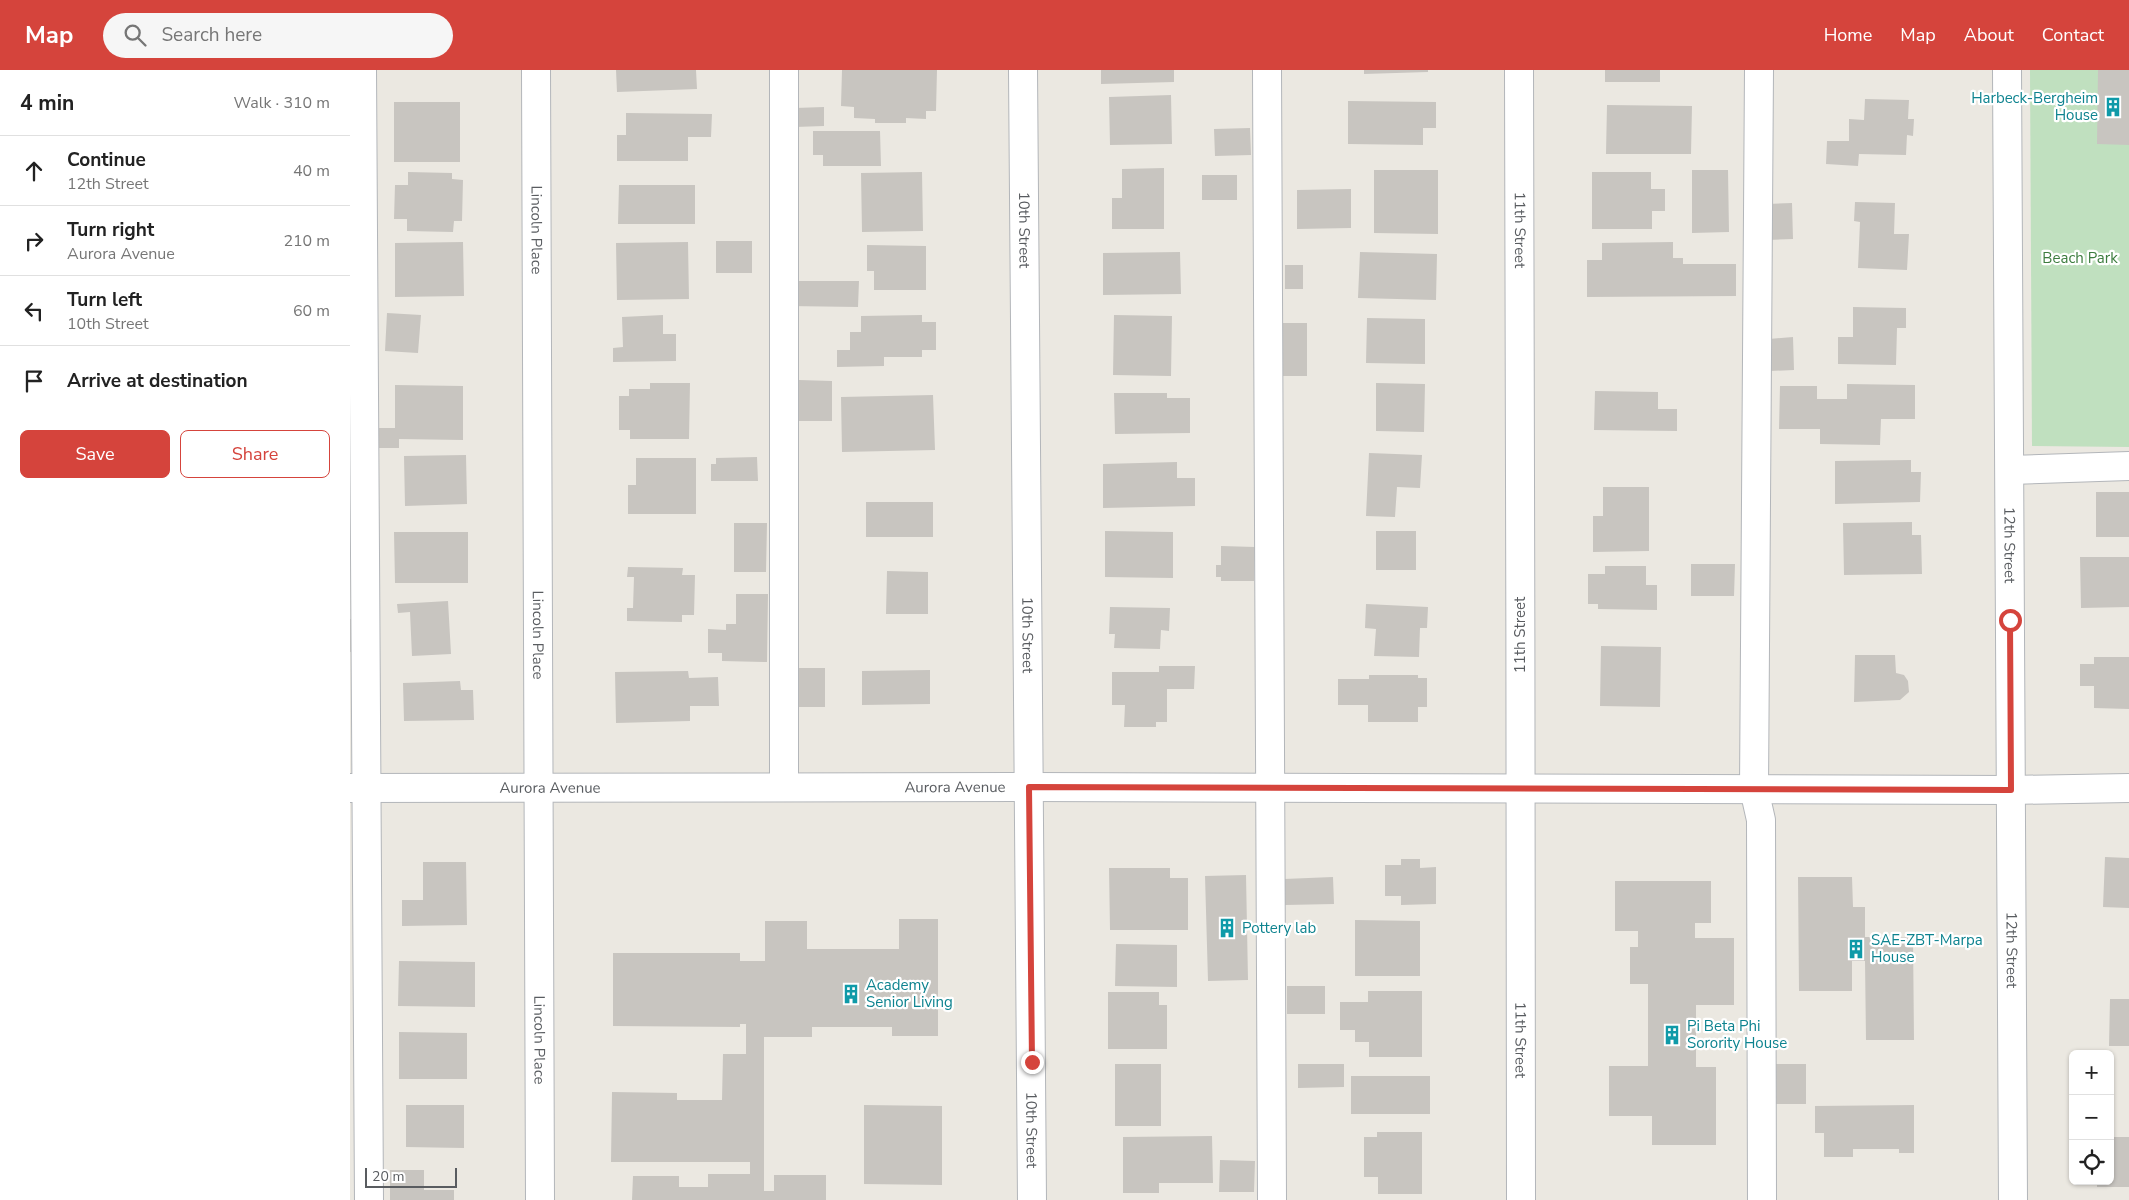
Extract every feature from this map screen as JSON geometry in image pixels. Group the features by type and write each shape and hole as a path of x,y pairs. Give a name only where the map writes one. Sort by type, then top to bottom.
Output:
{"street":[{"path":"362,70 358,788 369,1200"},
{"name":"Lincoln Place","path":"536,70 540,1200"},
{"path":"784,70 784,787"},
{"name":"10th Street","path":"1023,70 1032,1200"},
{"path":"1267,70 1272,1200"},
{"name":"11th Street","path":"1519,70 1521,361 1520,1200"},
{"path":"1759,70 1754,789 1761,820 1762,1200"},
{"name":"12th Street","path":"2006,70 2010,470 2013,1200"},
{"path":"2010,470 2129,466"},
{"name":"Aurora Avenue","path":"358,788 1029,787 2011,790 2129,788"}],"green space":[{"name":"Beach Park","path":"2030,70 2129,70 2129,447 2032,446"}],"building":[{"path":"616,70 696,70 697,89 617,92"},
{"path":"842,70 937,70 936,111 926,111 926,119 906,118 906,123 875,123 875,119 854,118 854,107 841,106"},
{"path":"1101,70 1174,70 1174,82 1101,84"},
{"path":"1364,70 1428,70 1428,72 1364,74"},
{"path":"1605,70 1660,70 1660,82 1605,82"},
{"name":"Harbeck-Bergheim House","path":"2098,70 2129,70 2129,145 2097,144"},
{"path":"1171,95 1172,144 1110,145 1109,97"},
{"path":"1865,99 1909,100 1908,119 1914,119 1913,136 1907,135 1906,155 1859,154 1858,166 1826,164 1827,141 1849,141 1849,119 1864,120"},
{"path":"1348,101 1436,102 1436,128 1423,128 1423,145 1348,144"},
{"path":"394,102 460,102 460,162 394,162"},
{"path":"1607,105 1692,106 1691,154 1606,154"},
{"path":"824,107 824,126 795,127 795,108"},
{"path":"626,113 712,114 711,137 688,137 688,161 617,161 617,135 626,135"},
{"path":"1250,128 1251,155 1215,156 1214,129"},
{"path":"813,131 880,131 881,166 823,166 823,155 813,155"},
{"path":"1164,168 1164,229 1112,229 1112,198 1122,198 1122,169"},
{"path":"1374,170 1438,170 1438,234 1374,233"},
{"path":"1692,170 1728,170 1729,232 1692,233"},
{"path":"408,172 452,173 452,179 463,180 462,221 454,221 453,232 407,231 407,219 394,219 395,185 408,185"},
{"path":"922,172 923,231 862,232 861,173"},
{"path":"1592,172 1651,172 1651,189 1665,189 1665,211 1652,211 1652,229 1592,229"},
{"path":"1202,175 1237,175 1237,200 1202,200"},
{"path":"619,185 695,185 695,224 618,224"},
{"path":"1351,189 1351,228 1297,229 1297,190"},
{"path":"1855,202 1895,203 1894,234 1909,234 1907,270 1858,268 1860,222 1854,221"},
{"path":"1792,203 1793,239 1768,240 1767,204"},
{"path":"716,241 752,241 752,273 716,273"},
{"path":"463,242 464,296 395,297 395,243"},
{"path":"688,242 689,299 617,300 616,243"},
{"path":"1673,242 1673,258 1683,258 1683,264 1736,264 1736,296 1587,297 1587,260 1602,260 1602,243"},
{"path":"867,245 926,246 926,290 874,290 874,271 867,271"},
{"path":"1180,252 1181,294 1103,295 1103,253"},
{"path":"1360,252 1437,254 1436,300 1358,298"},
{"path":"1285,265 1303,265 1303,289 1285,289"},
{"path":"788,281 859,281 858,307 788,306"},
{"path":"1853,307 1906,308 1906,328 1897,328 1896,365 1838,364 1838,337 1853,337"},
{"path":"387,313 421,315 418,353 385,351"},
{"path":"663,315 663,334 676,334 676,361 613,362 613,348 623,347 622,317"},
{"path":"922,315 922,322 936,322 936,350 922,350 922,357 884,357 884,366 837,367 837,350 850,350 850,332 861,332 861,316"},
{"path":"1114,315 1172,316 1171,376 1113,375"},
{"path":"1367,318 1425,319 1425,364 1366,363"},
{"path":"1278,323 1307,323 1307,376 1278,376"},
{"path":"1793,337 1794,370 1770,371 1769,339"},
{"path":"799,380 832,381 832,421 799,421"},
{"path":"650,383 690,383 689,439 630,439 630,430 619,430 619,396 629,396 629,389 650,389"},
{"path":"1376,383 1425,384 1424,432 1376,431"},
{"path":"1847,384 1915,385 1915,419 1881,419 1880,445 1820,444 1820,429 1779,429 1780,386 1817,386 1817,399 1847,399"},
{"path":"395,385 463,386 463,440 399,439 399,448 371,448 372,428 395,428"},
{"path":"1595,391 1658,392 1658,409 1677,409 1677,431 1594,430"},
{"path":"1114,393 1167,393 1167,398 1190,398 1190,433 1115,434"},
{"path":"933,395 935,450 842,452 841,397"},
{"path":"1369,453 1422,455 1420,488 1397,487 1395,517 1366,516"},
{"path":"466,455 467,504 405,506 404,456"},
{"path":"757,457 758,481 711,481 711,464 716,464 716,458"},
{"path":"636,458 696,458 696,514 628,514 628,485 636,485"},
{"path":"1911,460 1911,472 1921,472 1920,502 1835,504 1835,461"},
{"path":"1177,462 1177,478 1195,478 1195,506 1103,508 1103,464"},
{"path":"1603,487 1649,487 1649,551 1593,552 1593,516 1603,516"},
{"path":"2096,492 2129,492 2129,537 2096,537"},
{"path":"866,502 933,502 933,537 866,537"},
{"path":"1912,522 1912,535 1921,535 1922,574 1844,575 1843,523"},
{"path":"734,523 767,523 766,572 734,572"},
{"path":"1105,531 1173,532 1173,578 1105,577"},
{"path":"1376,531 1416,531 1416,570 1376,570"},
{"path":"394,532 468,532 468,583 395,583"},
{"path":"1221,546 1255,547 1254,581 1221,581 1221,577 1216,577 1216,565 1221,565"},
{"path":"2080,557 2129,557 2129,607 2081,608"},
{"path":"1691,564 1735,564 1734,596 1691,596"},
{"path":"1605,566 1646,566 1646,585 1657,585 1657,610 1598,609 1598,604 1588,604 1588,574 1605,574"},
{"path":"628,567 683,568 682,575 695,575 694,615 682,615 682,622 627,621 627,608 633,608 634,577 627,577"},
{"path":"887,571 928,572 928,614 886,614"},
{"path":"736,594 768,594 767,662 722,661 722,653 708,653 708,629 726,630 726,624 736,624"},
{"path":"448,601 451,654 412,656 410,612 398,613 397,604"},
{"path":"1366,604 1428,607 1427,628 1420,628 1419,657 1374,656 1376,629 1365,628"},
{"path":"1110,607 1170,608 1169,631 1161,630 1160,649 1114,648 1115,634 1109,634"},
{"path":"350,619 352,619 352,652 350,652"},
{"path":"1601,646 1661,647 1660,707 1600,706"},
{"path":"1855,655 1895,655 1896,673 1904,675 1908,681 1909,692 1900,700 1854,702"},
{"path":"2094,657 2129,657 2129,709 2094,708 2094,686 2080,686 2080,664 2094,664"},
{"path":"1159,666 1195,666 1194,689 1167,689 1167,722 1156,722 1156,727 1124,727 1125,705 1112,705 1112,672 1159,672"},
{"path":"791,668 825,668 825,707 791,707"},
{"path":"930,670 930,704 862,705 862,671"},
{"path":"688,671 689,678 718,677 719,706 690,706 690,721 616,723 615,672"},
{"path":"1369,675 1418,675 1418,678 1427,678 1427,707 1418,707 1418,722 1368,722 1368,705 1338,705 1338,679 1369,679"},
{"path":"460,681 461,690 473,690 474,720 404,721 403,683"},
{"path":"2105,857 2129,858 2129,908 2103,907"},
{"path":"1401,859 1420,859 1420,868 1436,867 1436,904 1401,905 1401,896 1385,896 1385,865 1401,865"},
{"path":"423,862 466,862 467,925 402,926 402,900 423,900"},
{"path":"1109,868 1170,868 1170,878 1188,878 1188,930 1110,930"},
{"name":"Pottery lab","path":"1246,875 1248,980 1208,981 1205,876"},
{"path":"1333,877 1334,904 1285,905 1284,879"},
{"name":"SAE-ZBT-Marpa House","path":"1798,877 1852,877 1853,907 1865,907 1865,937 1913,937 1914,1040 1866,1040 1865,961 1852,961 1852,991 1799,991"},
{"name":"Pi Beta Phi Sorority House","path":"1615,881 1711,881 1711,923 1695,923 1695,938 1734,938 1734,1005 1696,1005 1696,1067 1716,1067 1716,1145 1652,1145 1652,1116 1609,1116 1609,1066 1648,1066 1648,984 1630,984 1630,947 1638,947 1638,931 1615,931"},
{"path":"899,919 938,919 938,1036 892,1036 892,1027 812,1027 812,1037 764,1037 764,1191 774,1191 774,1175 826,1175 826,1200 632,1200 633,1176 679,1176 679,1187 708,1187 708,1174 750,1174 750,1162 611,1162 612,1092 677,1093 677,1100 722,1100 723,1054 746,1054 746,1024 740,1024 740,1027 613,1026 613,953 740,953 740,961 765,961 765,921 807,921 807,949 899,949"},
{"path":"1355,920 1420,921 1420,976 1355,976"},
{"path":"1116,944 1177,945 1177,987 1115,986"},
{"path":"399,961 475,962 475,1007 398,1006"},
{"path":"1287,986 1325,986 1325,1014 1287,1014"},
{"path":"1368,991 1422,991 1422,1057 1369,1057 1369,1042 1355,1042 1355,1030 1340,1030 1340,1002 1368,1002"},
{"path":"1108,992 1159,992 1159,1005 1167,1005 1167,1049 1108,1049"},
{"path":"2110,999 2129,999 2129,1046 2109,1046"},
{"path":"399,1032 467,1033 467,1079 399,1079"},
{"path":"1115,1064 1161,1064 1161,1126 1115,1126"},
{"path":"1298,1064 1344,1064 1344,1087 1298,1088"},
{"path":"1772,1064 1806,1064 1806,1104 1771,1104"},
{"path":"1351,1076 1430,1076 1430,1114 1351,1114"},
{"path":"406,1105 464,1105 464,1148 406,1147"},
{"path":"864,1105 942,1106 942,1185 864,1184"},
{"path":"1914,1105 1914,1153 1899,1153 1899,1149 1853,1149 1853,1157 1824,1157 1824,1133 1815,1133 1815,1106"},
{"path":"1377,1132 1422,1132 1422,1194 1378,1194 1378,1177 1364,1177 1364,1137 1377,1137"},
{"path":"1212,1136 1213,1183 1159,1183 1159,1193 1123,1193 1123,1137"},
{"path":"2114,1137 2129,1137 2129,1187 2097,1187 2097,1185 2114,1185"},
{"path":"1220,1160 1255,1161 1254,1192 1219,1192"},
{"path":"390,1170 424,1170 424,1190 454,1190 454,1200 390,1200"}],"place":[{"name":"Harbeck-Bergheim House","path":"2113,107"},
{"name":"Pottery lab","path":"1227,928"},
{"name":"SAE-ZBT-Marpa House","path":"1856,949"},
{"name":"Academy Senior Living","path":"851,994"},
{"name":"Pi Beta Phi Sorority House","path":"1672,1035"}],"route":[{"path":"1032,1062 1029,787 2011,790 2010,620"}]}
